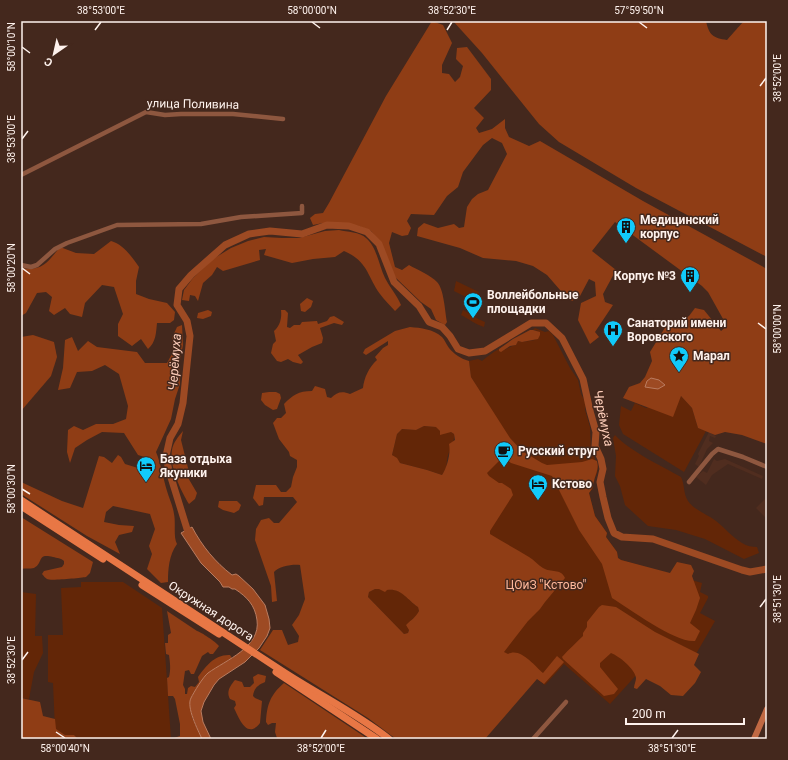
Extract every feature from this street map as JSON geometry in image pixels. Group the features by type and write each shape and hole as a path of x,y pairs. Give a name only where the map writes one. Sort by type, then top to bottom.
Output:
{"main road":[{"name":"Окружная дорога","path":"21,500 230,638 377,739"},
{"name":"Окружная дорога","path":"21,506 230,638"},
{"name":"Окружная дорога","path":"268,664 357,717 389,739"},
{"path":"754,739 767,709"}],"street":[{"name":"улица Поливина","path":"21,175 146,112 165,115 233,114 283,119"},
{"path":"21,265 31,267 37,265 55,249 66,243 117,225 201,224 241,218 302,213 302,206"},
{"path":"690,482 712,454 718,449 767,467"},
{"path":"534,739 566,702"}],"shaded area":[{"path":"651,378 659,380 665,385 658,389 645,387 647,381"},
{"path":"709,432 716,436 715,438 710,436 709,441 713,443 707,449 699,467 695,464 699,456 698,454"},
{"path":"714,459 717,461 725,459 763,476 762,479 728,464 712,475 706,485 696,477 703,471 707,473"},
{"path":"767,497 767,519 756,508"},
{"path":"192,527 200,541 220,565 232,575 236,574 239,576 253,589 265,605 270,628 267,636 259,648 245,662 219,679 204,702 201,711 203,722 211,739 202,739 191,713 191,698 201,681 208,673 241,652 254,638 257,629 257,620 254,610 247,598 235,589 223,587 201,563 181,533"}],"green space":[{"path":"747,20 767,21 767,257 636,188 559,142 539,124 482,53 453,21 706,21 712,35 727,40 739,26"},
{"path":"432,21 443,25 452,43 442,65 442,73 449,74 455,82 460,77 463,66 456,59 457,48 467,47 491,79 491,90 474,108 484,118 476,128 479,133 492,129 505,119 505,128 509,137 529,146 540,141 643,201 767,269 767,444 742,435 725,432 715,435 698,428 692,408 681,396 673,417 623,398 629,387 640,383 645,377 652,361 650,352 666,326 683,320 689,316 695,308 704,310 721,331 727,326 708,292 702,286 615,222 592,251 616,270 603,294 605,302 613,305 595,332 599,337 590,344 578,320 581,303 596,296 595,282 589,279 580,296 572,301 567,298 547,275 533,266 516,261 483,258 460,248 417,236 418,228 424,223 438,228 454,224 459,228 464,227 467,207 472,199 478,194 488,190 507,154 502,143 492,138 483,145 463,172 458,187 447,196 434,215 411,214 407,221 411,228 408,235 402,236 392,232 389,243 395,267 402,270 409,265 432,277 437,282 443,295 447,322 445,325 436,320 431,309 421,302 396,278 391,271 382,245 371,231 359,226 337,223 313,225 310,218 315,214 323,213 386,96"},
{"path":"339,230 360,234 373,246 385,278 401,305 395,311 380,294 363,264 358,259 344,251 335,257 292,263 264,255 266,249 259,250 260,260 223,271 217,267 212,275 203,283 198,301 195,296 190,295 189,301 182,300 184,290 193,278 213,259 231,248 248,241 264,237 299,238 325,231"},
{"path":"111,241 123,248 139,267 136,281 136,294 167,303 175,312 174,320 170,323 157,323 154,340 148,349 141,339 132,346 118,336 118,324 123,314 114,287 102,285 85,303 82,317 70,314 65,308 54,315 49,311 52,297 46,292 37,293 26,313 21,316 21,268 28,269 44,265 60,247 76,253 94,254"},
{"path":"456,281 479,292 476,302 454,291"},
{"path":"307,298 313,301 311,307 305,312 301,311 300,304"},
{"path":"208,310 212,312 211,316 203,319 197,318 198,313"},
{"path":"281,310 285,310 288,313 287,327 290,328 294,325 300,325 302,322 317,321 318,324 327,321 330,317 334,316 344,322 342,325 334,323 320,328 323,338 322,343 298,355 303,362 301,364 288,359 281,362 277,361 271,353 273,344 276,341 274,331 280,322"},
{"name":"Воллейбольные площадки","path":"463,310 485,322 484,327 461,315"},
{"path":"182,325 183,345 179,365 180,384 171,419 156,452 175,518 175,538 177,544 171,557 168,582 161,583 147,569 152,554 149,546 155,529 150,514 113,506 106,512 104,522 134,526 132,532 119,535 115,542 120,554 87,536 21,494 21,482 62,501 83,508 99,456 104,457 112,463 118,455 125,464 138,468 151,468 154,460 138,455 124,433 102,432 87,440 75,448 70,463 67,452 68,430 74,426 83,430 96,424 113,424 126,419 128,406 119,374 105,365 92,371 77,372 70,388 58,390 63,368 65,340 72,337 78,351 88,341 97,347 137,352 145,363 167,363 173,352 172,338 177,327"},
{"path":"410,327 423,328 431,331 442,337 455,354 469,361 471,377 510,438 522,451 547,465 582,462 592,459 597,461 597,471 589,493 595,516 607,533 606,537 617,552 618,558 670,573 677,562 691,565 694,571 692,576 700,598 690,623 700,631 695,641 676,637 612,598 602,564 579,530 552,476 511,463 503,457 487,473 499,483 502,483 511,489 513,495 490,531 490,534 529,557 543,568 561,573 565,578 504,652 508,654 513,652 522,655 543,673 557,656 564,662 544,684 537,679 485,739 396,739 368,718 260,650 273,630 282,630 288,645 298,642 299,636 292,625 299,615 305,599 300,565 294,565 283,567 274,572 277,601 272,602 271,586 255,540 256,529 261,520 269,518 274,523 279,523 297,502 293,497 264,497 263,505 259,506 253,498 256,485 276,485 281,492 286,492 291,487 297,467 297,460 290,456 289,452 279,439 273,423 277,418 281,418 286,413 284,404 290,398 299,393 312,391 315,386 325,389 327,397 331,398 338,393 342,392 350,394 363,388 367,373 377,360 375,357 388,345 388,341 366,355 363,353 365,349 395,331","holes":["424,426 436,427 440,431 440,435 451,432 454,434 455,440 449,444 448,460 442,475 400,463 397,458 392,455 397,434 402,429 416,430","375,589 385,592 387,590 397,591 418,607 418,613 406,625 409,630 408,633 404,634 368,597 369,592"]},
{"name":"ЦОиЗ \"Кстово\"","path":"535,328 545,332 549,331 553,335 578,380 581,394 586,403 585,410 590,427 591,450 598,466 593,482 593,488 589,493 595,516 607,533 606,537 617,552 618,558 702,583 700,592 708,596 708,598 700,613 715,621 696,654 668,640 610,704 564,664 545,685 536,678 489,652 486,419 492,411 471,377 469,361 478,359 482,361 499,349 499,351 501,351 516,345 518,341 522,342 535,340 538,331 533,330"},
{"path":"530,330 540,332 538,339 522,342 518,341 516,345 510,346 501,352 499,351 499,349 513,339"},
{"path":"33,335 54,342 57,357 51,376 21,411 21,337"},
{"path":"276,392 280,394 281,398 277,409 273,410 265,405 261,400 262,393"},
{"path":"681,396 692,408 698,428 706,431 684,472 623,434 619,425 621,406 631,411 635,403 646,408"},
{"path":"424,426 437,427 440,431 451,432 454,434 446,467 442,475 400,463 392,455 397,434 402,429 416,430"},
{"path":"183,431 181,440 189,472 187,476 197,493 195,499 189,504 176,478 172,463 173,445"},
{"path":"615,435 637,453 681,477 685,495 691,504 716,521 742,543 757,547 759,553 744,559 705,539 676,530 648,526 625,505 620,486 615,476 616,456 613,438"},
{"path":"219,501 237,501 241,505 239,510 234,513 218,507"},
{"path":"21,517 93,562 90,573 86,577 49,580 42,574 44,571 62,567 64,561 62,559 48,556 42,557 39,564 34,568 21,569"},
{"path":"81,582 123,582 162,608 171,739 78,739 74,735 65,735 55,729 53,683 48,682 48,635 63,635 61,588 81,587"},
{"path":"375,589 390,589 400,592 418,607 419,611 416,617 412,619 408,633 404,634 368,597 369,592"},
{"path":"21,592 36,594 35,636 42,636 43,653 34,672 29,699 21,698"},
{"path":"602,605 616,607 655,632 699,654 694,665 701,672 695,683 683,696 671,695 660,686 646,679 637,689 634,688 636,678 635,674 622,660 611,653 600,663 600,667 618,689 614,694 604,696 563,659 562,657 583,636 583,633 587,627 587,622"},
{"path":"167,611 208,637 219,646 213,654 208,652 202,656 194,674 191,674 189,670 185,671 183,685 185,694 187,694 188,688 191,686 195,687 199,682 198,677 211,662 220,656 225,655 230,655 232,658 206,675 191,698 192,717 202,739 171,739 180,736 180,724 175,699 173,696 168,696 167,678 170,674 170,663 169,655 166,654 165,643 168,643 168,635 171,633"},
{"path":"258,674 266,676 265,682 260,684 254,691 253,696 262,701 260,723 255,728 251,729 244,726 241,722 234,708 236,705 235,701 230,699 229,691 235,680 242,682 244,687 250,687 254,683 253,677"},
{"path":"284,683 368,739 276,739 276,723 268,725 266,722 267,710 272,696"},
{"path":"21,698 40,702 43,716 55,719 56,729 65,735 74,735 78,739 21,739"}],"waterway":[{"name":"Черёмуха","path":"191,538 169,471 166,456 170,438 178,424 183,403 190,336 187,321 177,305 179,289 191,275 225,245 249,234 270,231 302,234 327,225 349,226 367,232 379,244 394,282 419,306 429,322 442,327 458,349 469,353 485,351 531,323 546,323 562,338 583,379 596,432 595,446 601,459 603,469 600,482 603,497 608,518 614,533 622,537 653,539 750,572 767,569"}],"place":[{"name":"Медицинский корпус","path":"626,244"},
{"name":"Корпус №3","path":"690,293"},
{"name":"Воллейбольные площадки","path":"473,319"},
{"name":"Санаторий имени Воровского","path":"613,347"},
{"name":"Марал","path":"679,373"},
{"name":"Русский струг","path":"504,468"},
{"name":"База отдыха Якуники","path":"146,483"},
{"name":"Кстово","path":"538,501"}]}
